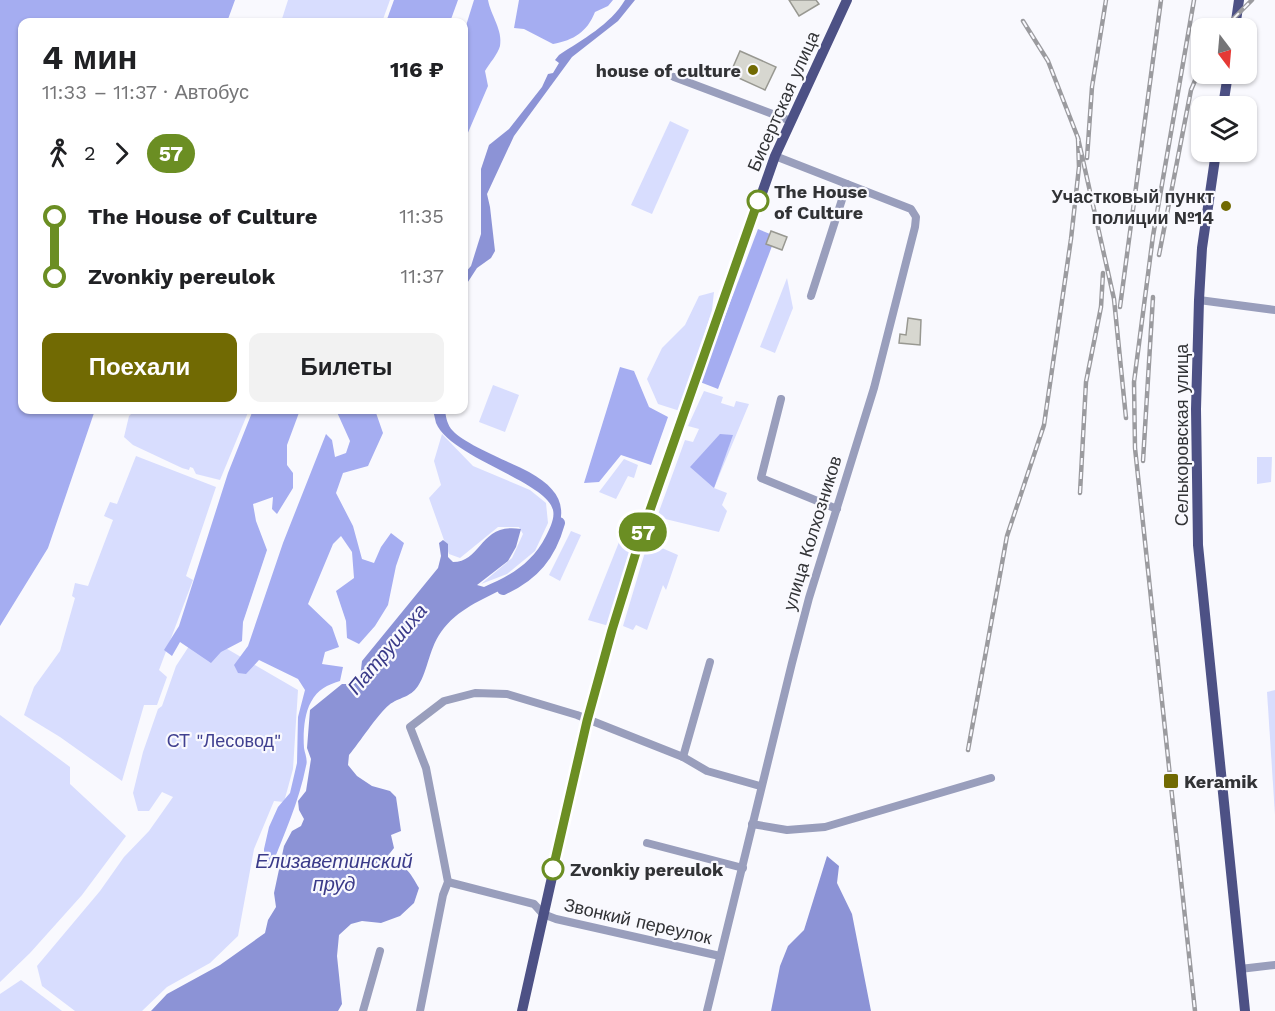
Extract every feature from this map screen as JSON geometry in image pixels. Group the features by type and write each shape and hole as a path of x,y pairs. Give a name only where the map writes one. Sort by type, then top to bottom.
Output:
{"main road":[{"name":"Бисертская улица","path":"522,1011 587,721 642,533 775,156 847,0"},
{"path":"1236,18 1239,0"},
{"name":"Селькоровская улица","path":"1215,162 1202,248 1199,300 1196,409 1198,546 1239,969"},
{"path":"1239,969 1245,1011"}],"street":[{"path":"674,77 791,121"},
{"name":"улица Колхозников","path":"707,1011 743,868 760,786 809,598 874,388 916,217 911,209 775,156"},
{"path":"812,296 847,184"},
{"path":"1199,300 1275,310"},
{"path":"782,399 761,478 837,509"},
{"path":"683,758 710,662"},
{"path":"420,1011 443,895 448,882 426,768 410,727 444,701 474,693 507,694 577,715 587,721 683,758 707,771 760,786"},
{"path":"752,824 787,830 825,826 991,778"},
{"path":"647,843 743,868"},
{"name":"Звонкий переулок","path":"448,882 534,904 543,914 556,919 720,956"},
{"path":"365,1011 380,951"},
{"path":"1239,969 1275,965"}],"green space":[{"path":"288,0 390,0 383,18 282,18"},
{"path":"670,121 689,130 652,214 631,205"},
{"path":"787,278 793,308 775,353 760,347"},
{"path":"714,292 712,310 680,411 658,404 647,379 662,348 685,325 699,296"},
{"path":"493,385 519,395 505,432 479,422"},
{"path":"704,391 723,397 721,403 734,407 736,401 749,404 714,488 727,493 722,505 727,511 719,532 657,517 685,440 693,442 699,429 688,426"},
{"path":"131,414 247,414 220,480 196,474 193,468 190,467 189,470 182,468 133,445 124,437"},
{"path":"442,434 473,466 530,490 546,503 548,523 535,551 507,574 481,584 512,558 523,534 519,527 498,527 460,558 449,554 429,498 441,485 434,461"},
{"path":"136,456 216,487 186,576 193,580 159,670 167,677 157,705 144,705 122,781 60,737 24,715 34,687 60,651 75,598 72,596 75,583 88,586 113,520 104,516 110,502 117,504"},
{"path":"1257,457 1272,457 1271,482 1257,484"},
{"path":"624,459 638,465 634,478 628,476 616,499 599,492"},
{"path":"629,517 640,521 609,626 588,620"},
{"path":"571,531 581,535 560,581 549,575"},
{"path":"648,542 678,555 666,590 663,585 647,630 636,625 633,630 623,626"},
{"name":"СТ \"Лесовод\"","path":"193,640 217,643 298,690 293,769 284,802 274,801 254,849 238,936 210,963 167,987 142,1011 75,1011 42,986 37,966 100,891 124,857 149,831 173,797 162,792 149,811 138,811 133,793 143,752 158,709 162,706 176,666"},
{"path":"1275,690 1275,815 1267,692"},
{"path":"0,715 70,767 70,784 126,836 82,895 30,953 0,982"},
{"path":"21,980 62,1011 0,1011 0,994"}],"shaded area":[{"path":"0,0 235,0 228,18 18,18 18,414 94,414 48,548 0,626"},
{"path":"394,0 458,0 451,18 387,18"},
{"path":"474,0 488,0 498,29 500,46 485,71 488,86 468,133 468,19"},
{"path":"519,0 613,0 608,6 595,12 588,25 579,34 553,44 524,29 514,28"},
{"path":"758,229 770,234 772,246 718,389 700,382"},
{"path":"620,367 634,371 649,407 668,417 651,465 621,455 599,482 584,483"},
{"path":"251,414 299,414 287,445 287,465 293,473 293,488 277,514 272,509 273,497 253,504 256,521 267,550 243,622 242,641 221,652 211,663 180,642 172,656 164,650 179,626 228,473"},
{"path":"338,414 376,414 383,433 368,466 343,473 336,493 353,526 362,559 374,563 391,533 404,543 396,566 388,605 375,626 359,644 347,638 346,621 336,591 354,578 352,552 341,536 333,544 308,604 332,627 339,647 325,652 322,664 343,667 340,681 320,691 309,707 305,718 304,748 307,762 291,818 271,868 264,864 264,849 269,827 278,807 290,793 297,763 298,717 305,690 298,679 259,660 246,674 238,673 234,665 248,646 283,543 326,434 332,440 335,457 346,453 350,441"},
{"path":"720,434 733,435 714,488 690,467"}],"water":[{"path":"625,0 635,0 618,21 572,57 514,136 487,194 495,251 491,258 477,268 468,282 468,269 481,234 481,169 489,145 509,129 542,87 548,74 553,73 559,63 555,60 559,55 604,24"},
{"name":"Елизаветинский пруд","path":"434,414 446,414 449,426 459,436 539,478 548,485 558,499 561,517 555,538 540,562 518,581 473,604 444,628 435,643 418,686 412,693 384,709 349,755 348,765 357,776 372,786 390,791 396,797 401,831 391,835 394,848 386,858 390,863 400,865 408,871 414,879 419,888 414,903 400,916 381,923 362,921 351,924 339,935 337,956 342,1004 338,1011 151,1011 167,994 220,965 265,933 268,920 276,907 274,893 284,846 292,831 301,826 304,819 299,810 298,801 306,791 311,759 307,748 310,710 342,684 354,684 360,678 362,661 438,568 441,556 439,543 443,540 448,544 448,557 453,562 470,556 497,531 507,528 521,529 516,547 508,561 477,585 484,587 504,578 528,561 549,530 553,520 553,510 547,499 534,489 460,447 445,436 436,423"},
{"path":"827,856 839,866 837,883 852,914 871,1011 771,1011 780,966 788,946 804,930"}],"building":[{"path":"789,0 816,0 819,4 799,16"},
{"name":"house of culture","path":"740,51 776,67 765,90 730,74"},
{"path":"771,231 787,237 782,250 766,244"},
{"path":"908,318 921,320 920,345 899,343 900,334 906,335"}],"waterway":[{"name":"Патрушиха","path":"503,589 524,577 539,563 551,545 559,523"}],"railway":[{"path":"1087,158 1092,87 1106,0"},
{"path":"1120,307 1161,0"},
{"path":"1194,0 1153,236 1134,382 1135,448 1195,1011"},
{"path":"1234,18 1252,0"},
{"path":"1023,21 1048,61 1078,138 1114,299 1126,418"},
{"path":"1159,255 1194,84"},
{"path":"968,750 1007,536 1044,425 1071,239 1079,167 1078,138"},
{"path":"1080,493 1086,382 1101,307 1103,273"},
{"path":"1143,461 1153,297"}],"bus line":[{"name":"57","path":"553,869 587,721 612,630 642,533 758,201"}],"place":[{"name":"house of culture","path":"753,70"},
{"name":"The House of Culture","path":"758,201"},
{"name":"Участковый пункт полиции №14","path":"1226,206"},
{"name":"Keramik","path":"1171,781"},
{"name":"Zvonkiy pereulok","path":"553,869"}]}
